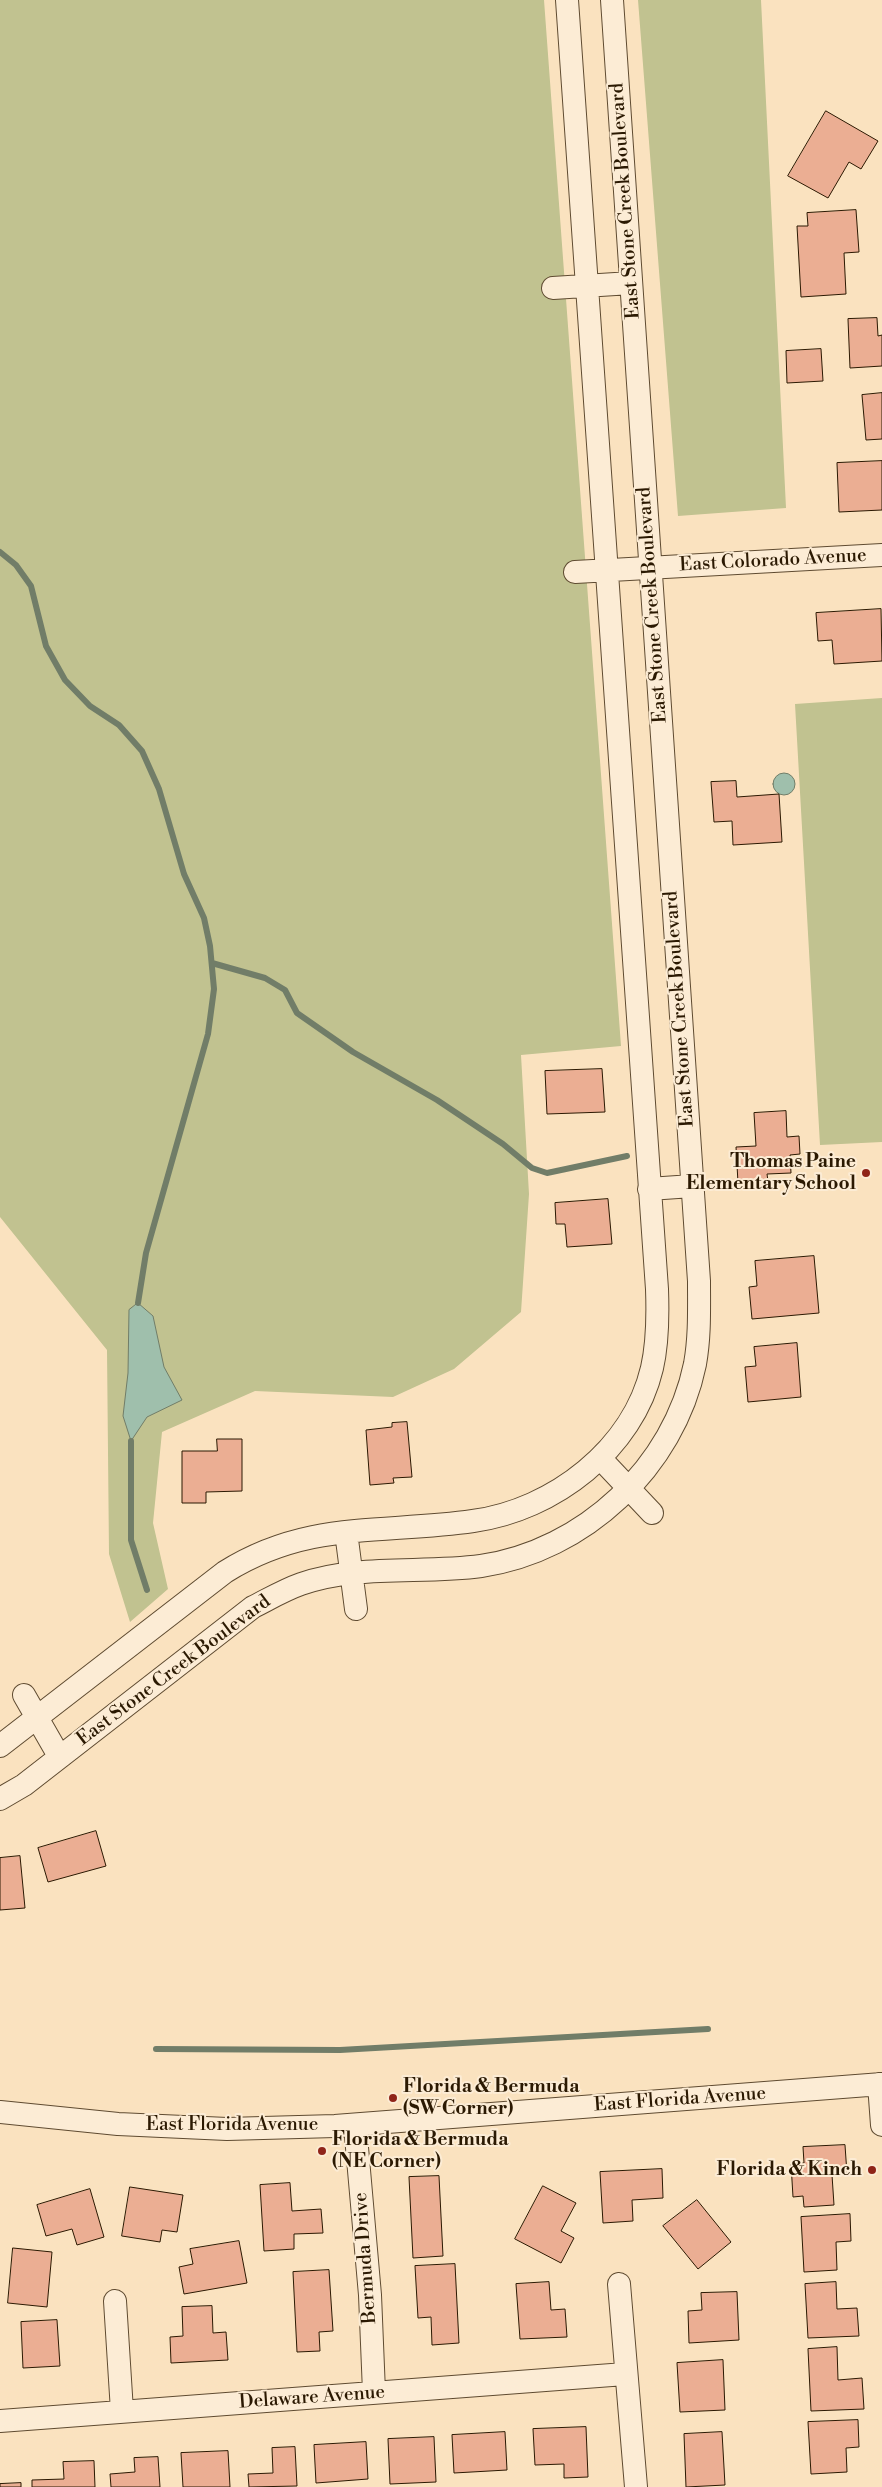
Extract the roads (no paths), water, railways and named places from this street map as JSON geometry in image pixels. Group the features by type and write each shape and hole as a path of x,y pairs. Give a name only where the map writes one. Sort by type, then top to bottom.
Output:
{"street":[{"path":"0,1746 131,1644 246,1559 274,1546 310,1536 473,1521 503,1515 533,1504 562,1488 600,1458 616,1441 637,1407 646,1387 656,1349 657,1289 566,0"},
{"name":"East Stone Creek Boulevard","path":"0,1799 24,1785 253,1607 302,1584 351,1574 480,1566 542,1549 585,1526 629,1488 668,1436 685,1397 694,1364 700,1321 612,0"},
{"path":"553,288 631,282"},
{"name":"East Colorado Avenue","path":"574,572 882,555"},
{"path":"649,1189 692,1186"},
{"path":"600,1458 652,1513"},
{"path":"346,1532 356,1610"},
{"path":"24,1695 59,1756"},
{"path":"881,2084 882,2125"},
{"name":"East Florida Avenue","path":"0,2112 118,2124 227,2129 355,2125 881,2084"},
{"name":"Bermuda Drive","path":"355,2125 370,2295 374,2392"},
{"path":"619,2284 625,2374 636,2487"},
{"path":"116,2300 122,2411"},
{"name":"Delaware Avenue","path":"0,2421 374,2392 446,2389 625,2374"}],"waterway":[{"path":"0,552 16,565 31,586 46,646 65,680 90,706 119,725 142,751 159,789 184,874 204,918 210,946 214,989 208,1034 146,1253 138,1303"},
{"path":"212,963 265,978 285,990 297,1013 353,1052 437,1100 503,1144 532,1168 547,1173 627,1156"},
{"path":"131,1441 131,1540 147,1590"},
{"path":"156,2049 340,2050 708,2029"}],"place":[{"name":"Thomas Paine Elementary School","path":"866,1173"},
{"name":"Florida & Bermuda (SW Corner)","path":"393,2098"},
{"name":"Florida & Bermuda (NE Corner)","path":"322,2151"},
{"name":"Florida & Kinch","path":"872,2170"}]}
